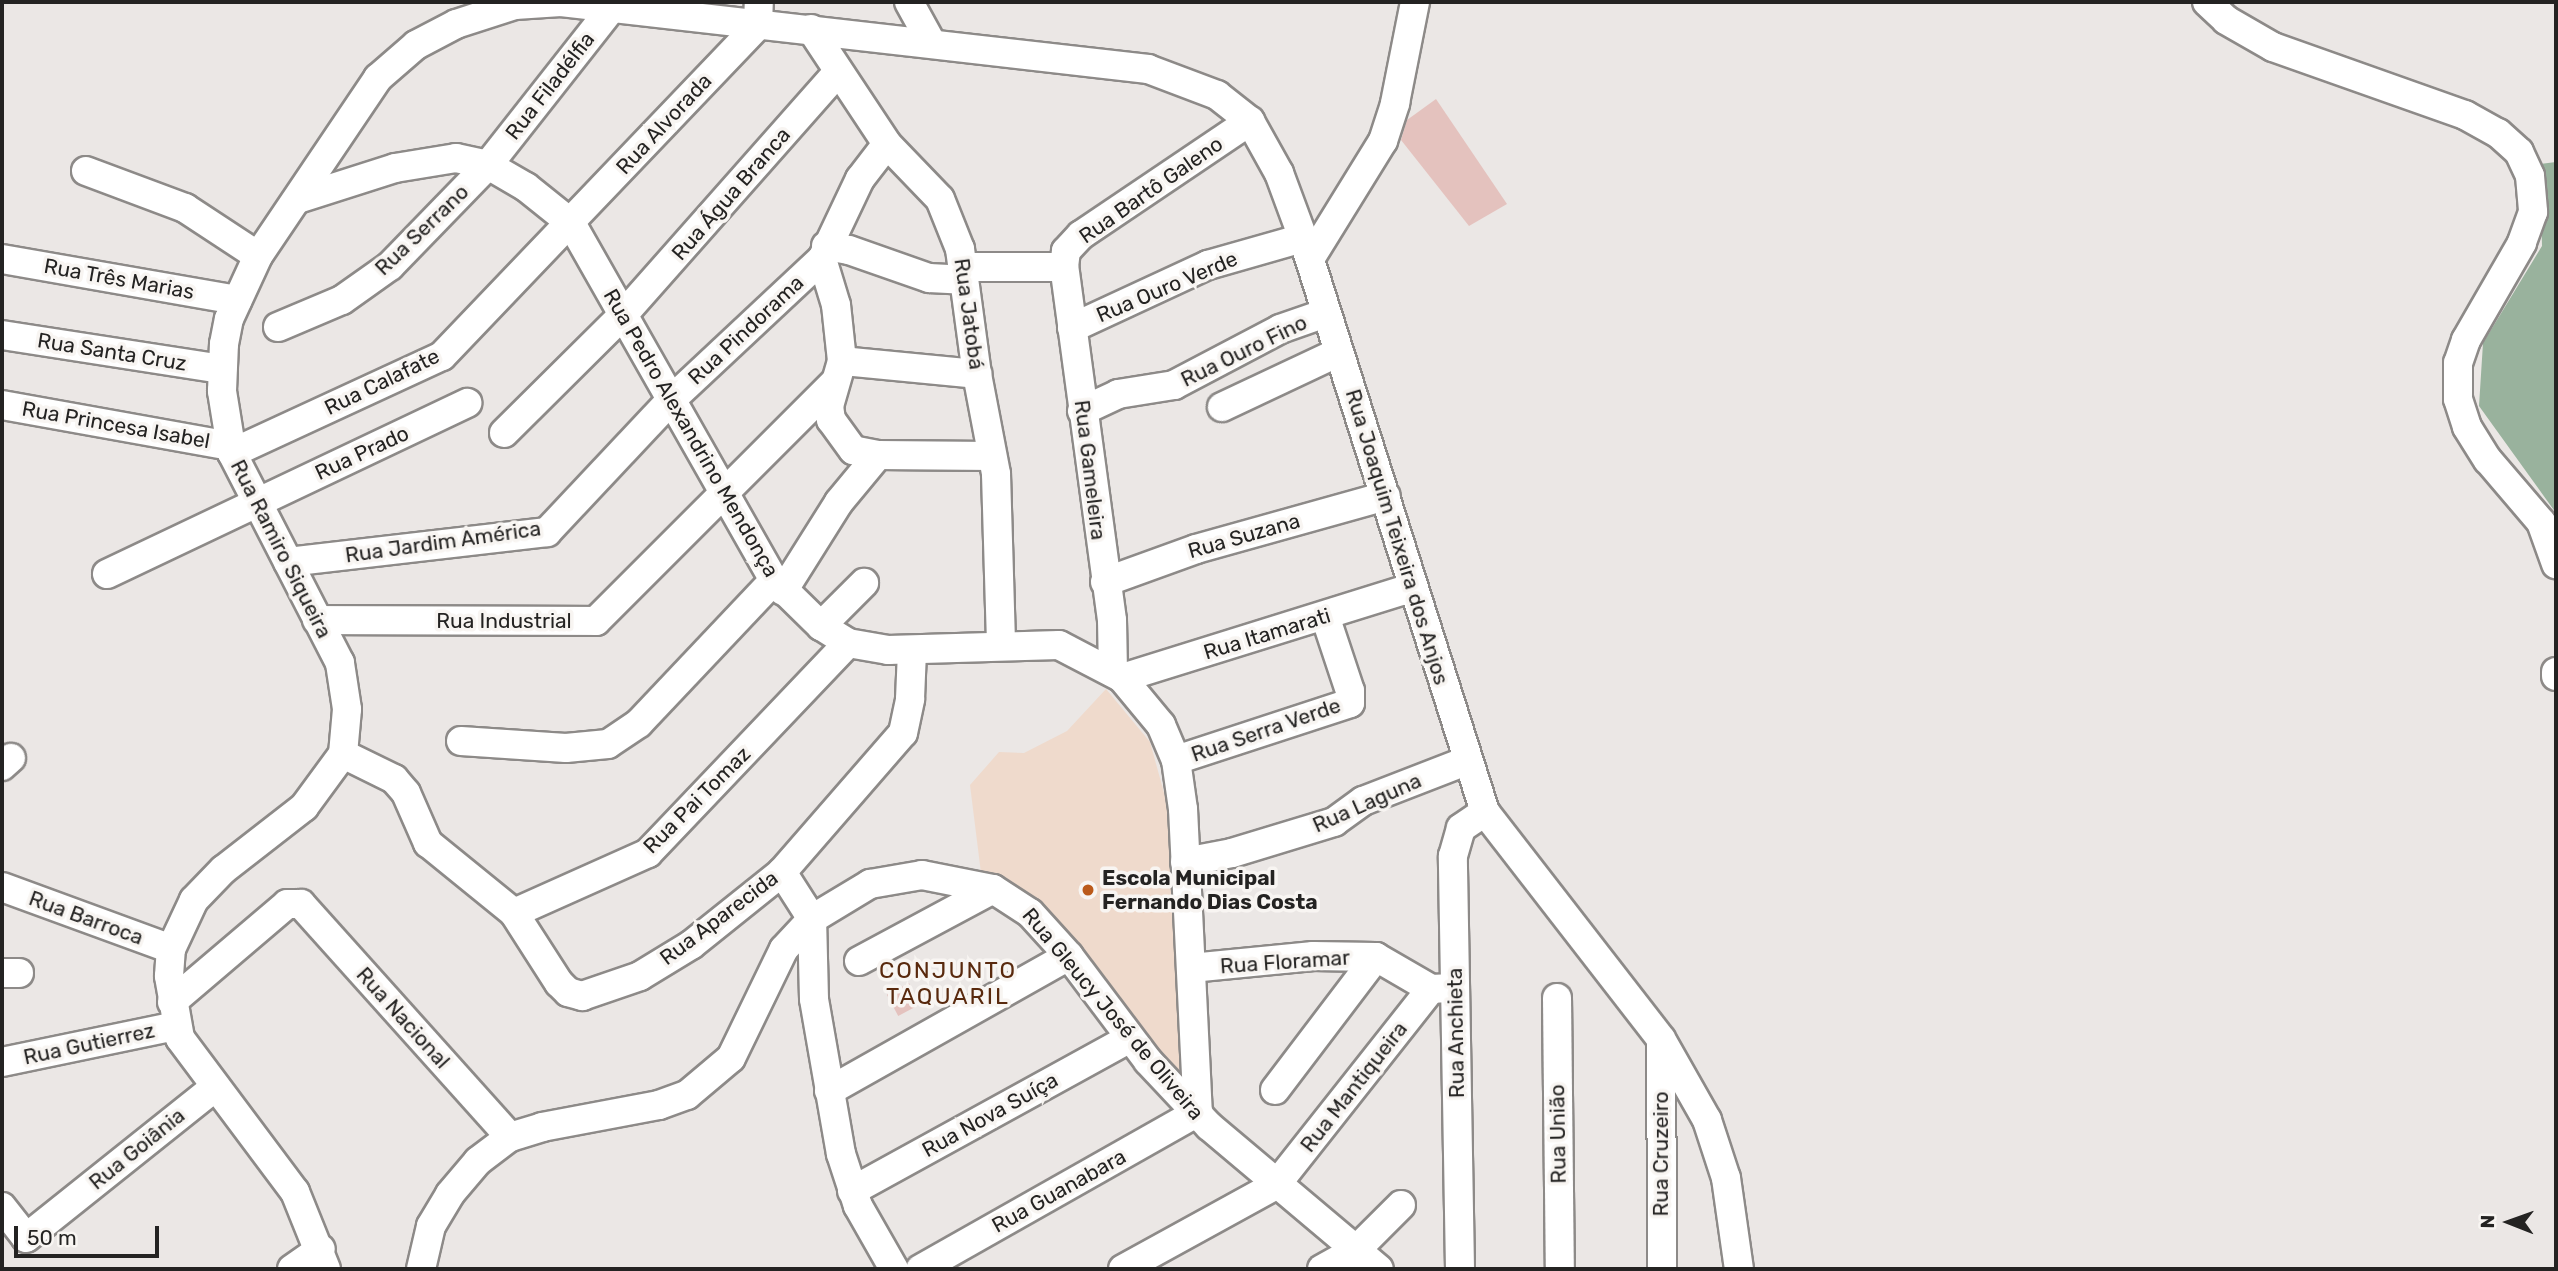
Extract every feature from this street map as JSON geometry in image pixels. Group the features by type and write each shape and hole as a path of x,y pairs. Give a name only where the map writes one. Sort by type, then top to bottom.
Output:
{"street":[{"name":"Rua Ramiro Siqueira","path":"343,754 347,709 340,663 231,449 222,369 224,344 237,300 258,256 298,199 337,134 378,78 449,13 561,2 758,13 811,30 931,42"},
{"path":"909,2 931,42"},
{"path":"1306,248 1383,141 1398,91 1415,2"},
{"path":"2207,2 2225,20 2273,47 2465,115 2498,133 2519,152 2530,176 2533,212 2522,243 2466,340 2458,363 2458,398 2467,427 2488,460 2541,522 2556,564"},
{"name":"Rua Filadélfia","path":"488,166 612,6"},
{"name":"Rua Alvorada","path":"571,223 758,13"},
{"name":"Rua Jatobá","path":"811,30 887,144 940,199 950,215 963,274 976,374 992,456 1001,645"},
{"name":"Rua Joaquim Teixeira dos Anjos","path":"931,42 1148,69 1217,95 1250,121 1279,173 1306,248 1386,496 1411,587 1466,761 1485,812 1661,1039 1707,1120 1718,1148 1737,1238 1738,1269"},
{"name":"Rua Água Branca","path":"623,315 838,72"},
{"name":"Rua Bartô Galeno","path":"1064,267 1066,251 1081,235 1250,121"},
{"path":"887,144 860,179 824,252 836,305 839,371 829,406 842,440 853,450 878,455 992,456"},
{"name":"Rua Pedro Alexandrino Mendonça","path":"298,199 429,160 456,158 488,166 526,187 571,223 723,495 778,585 821,626 848,643 912,652 1001,645 1059,645 1118,675 1161,725 1176,760 1185,862 1198,1112"},
{"name":"Rua Serrano","path":"278,327 342,300 390,266 488,166"},
{"path":"86,171 185,208 258,256"},
{"name":"Rua Calafate","path":"231,449 442,356 571,223"},
{"name":"Rua Ouro Verde","path":"1072,328 1208,265 1306,248"},
{"path":"824,252 849,250 929,278 1064,267"},
{"name":"Rua Pindorama","path":"670,401 824,252"},
{"name":"Rua Três Marias","path":"2,259 237,300"},
{"name":"Rua Gameleira","path":"1064,267 1118,675"},
{"name":"Rua Ouro Fino","path":"1082,411 1118,394 1174,385 1280,328 1326,313"},
{"path":"504,432 623,315"},
{"name":"Rua Santa Cruz","path":"2,335 222,369"},
{"path":"1222,408 1339,352"},
{"path":"839,371 976,374"},
{"name":"Rua Industrial","path":"317,620 596,621 723,495 839,371"},
{"name":"Rua Jardim América","path":"288,562 547,533 670,401"},
{"name":"Rua Prado","path":"107,574 467,403"},
{"name":"Rua Princesa Isabel","path":"2,405 231,449"},
{"path":"461,741 566,748 608,744 639,723 778,585 839,502 878,455"},
{"name":"Rua Suzana","path":"1105,582 1196,549 1386,496"},
{"path":"821,626 863,583"},
{"name":"Rua Itamarati","path":"1118,675 1325,616 1411,587"},
{"name":"Rua Serra Verde","path":"1176,760 1350,703 1350,691 1325,616"},
{"name":"Rua Pai Tomaz","path":"514,913 648,853 848,643"},
{"name":"Rua Aparecida","path":"343,754 394,779 407,793 429,843 514,913 559,984 582,996 640,976 691,945 782,872 903,733 910,699 912,652"},
{"path":"292,1269 324,1259 295,1192 187,1051 174,1014 171,949 194,901 223,870 304,807 343,754"},
{"name":"Rua Laguna","path":"1185,862 1231,853 1334,822 1363,801 1466,761"},
{"name":"Rua Anchieta","path":"1460,1269 1443,988 1455,842 1467,821 1485,812"},
{"path":"782,872 812,919 814,999 829,1091 852,1191 894,1269"},
{"name":"Rua Gleucy José de Oliveira","path":"421,1269 432,1226 450,1194 478,1161 510,1137 542,1127 660,1105 708,1080 731,1058 751,1024 784,949 812,919 845,896 892,877 945,877 993,889 1030,913 1069,956 1129,1039 1198,1112 1276,1185 1379,1269"},
{"name":"Rua Barroca","path":"2,887 171,949"},
{"path":"859,961 993,889"},
{"name":"Rua Nacional","path":"174,1014 287,904 295,903 306,909 510,1137"},
{"path":"829,1091 1069,956"},
{"name":"Rua Floramar","path":"1191,968 1313,956 1376,957 1443,988"},
{"path":"1275,1090 1376,957"},
{"name":"Rua Mantiqueira","path":"1276,1185 1443,988"},
{"name":"Rua União","path":"1557,998 1560,1269"},
{"name":"Rua Gutierrez","path":"2,1062 174,1014"},
{"name":"Rua Nova Suíça","path":"852,1191 1129,1039"},
{"name":"Rua Cruzeiro","path":"1661,1039 1662,1269"},
{"name":"Rua Goiânia","path":"2,1207 26,1238 215,1087"},
{"name":"Rua Guanabara","path":"920,1269 1198,1112"},
{"path":"1123,1269 1276,1185"},
{"path":"1322,1269 1355,1251 1401,1205"}],"shaded area":[{"name":"Escola Municipal Fernando Dias Costa","path":"1106,689 1150,742 1166,800 1192,1083 1175,1084 982,881 970,785 999,752 1024,753 1067,731"}],"green space":[{"path":"2556,162 2556,513 2479,406 2483,343 2542,246 2540,164"}],"building":[{"path":"1436,99 1507,204 1469,226 1401,140 1407,120"},
{"path":"909,983 920,1004 898,1016 887,995"}],"place":[{"name":"Escola Municipal Fernando Dias Costa","path":"1088,890"}],"district":[{"name":"CONJUNTO TAQUARIL","path":"948,983"}]}
